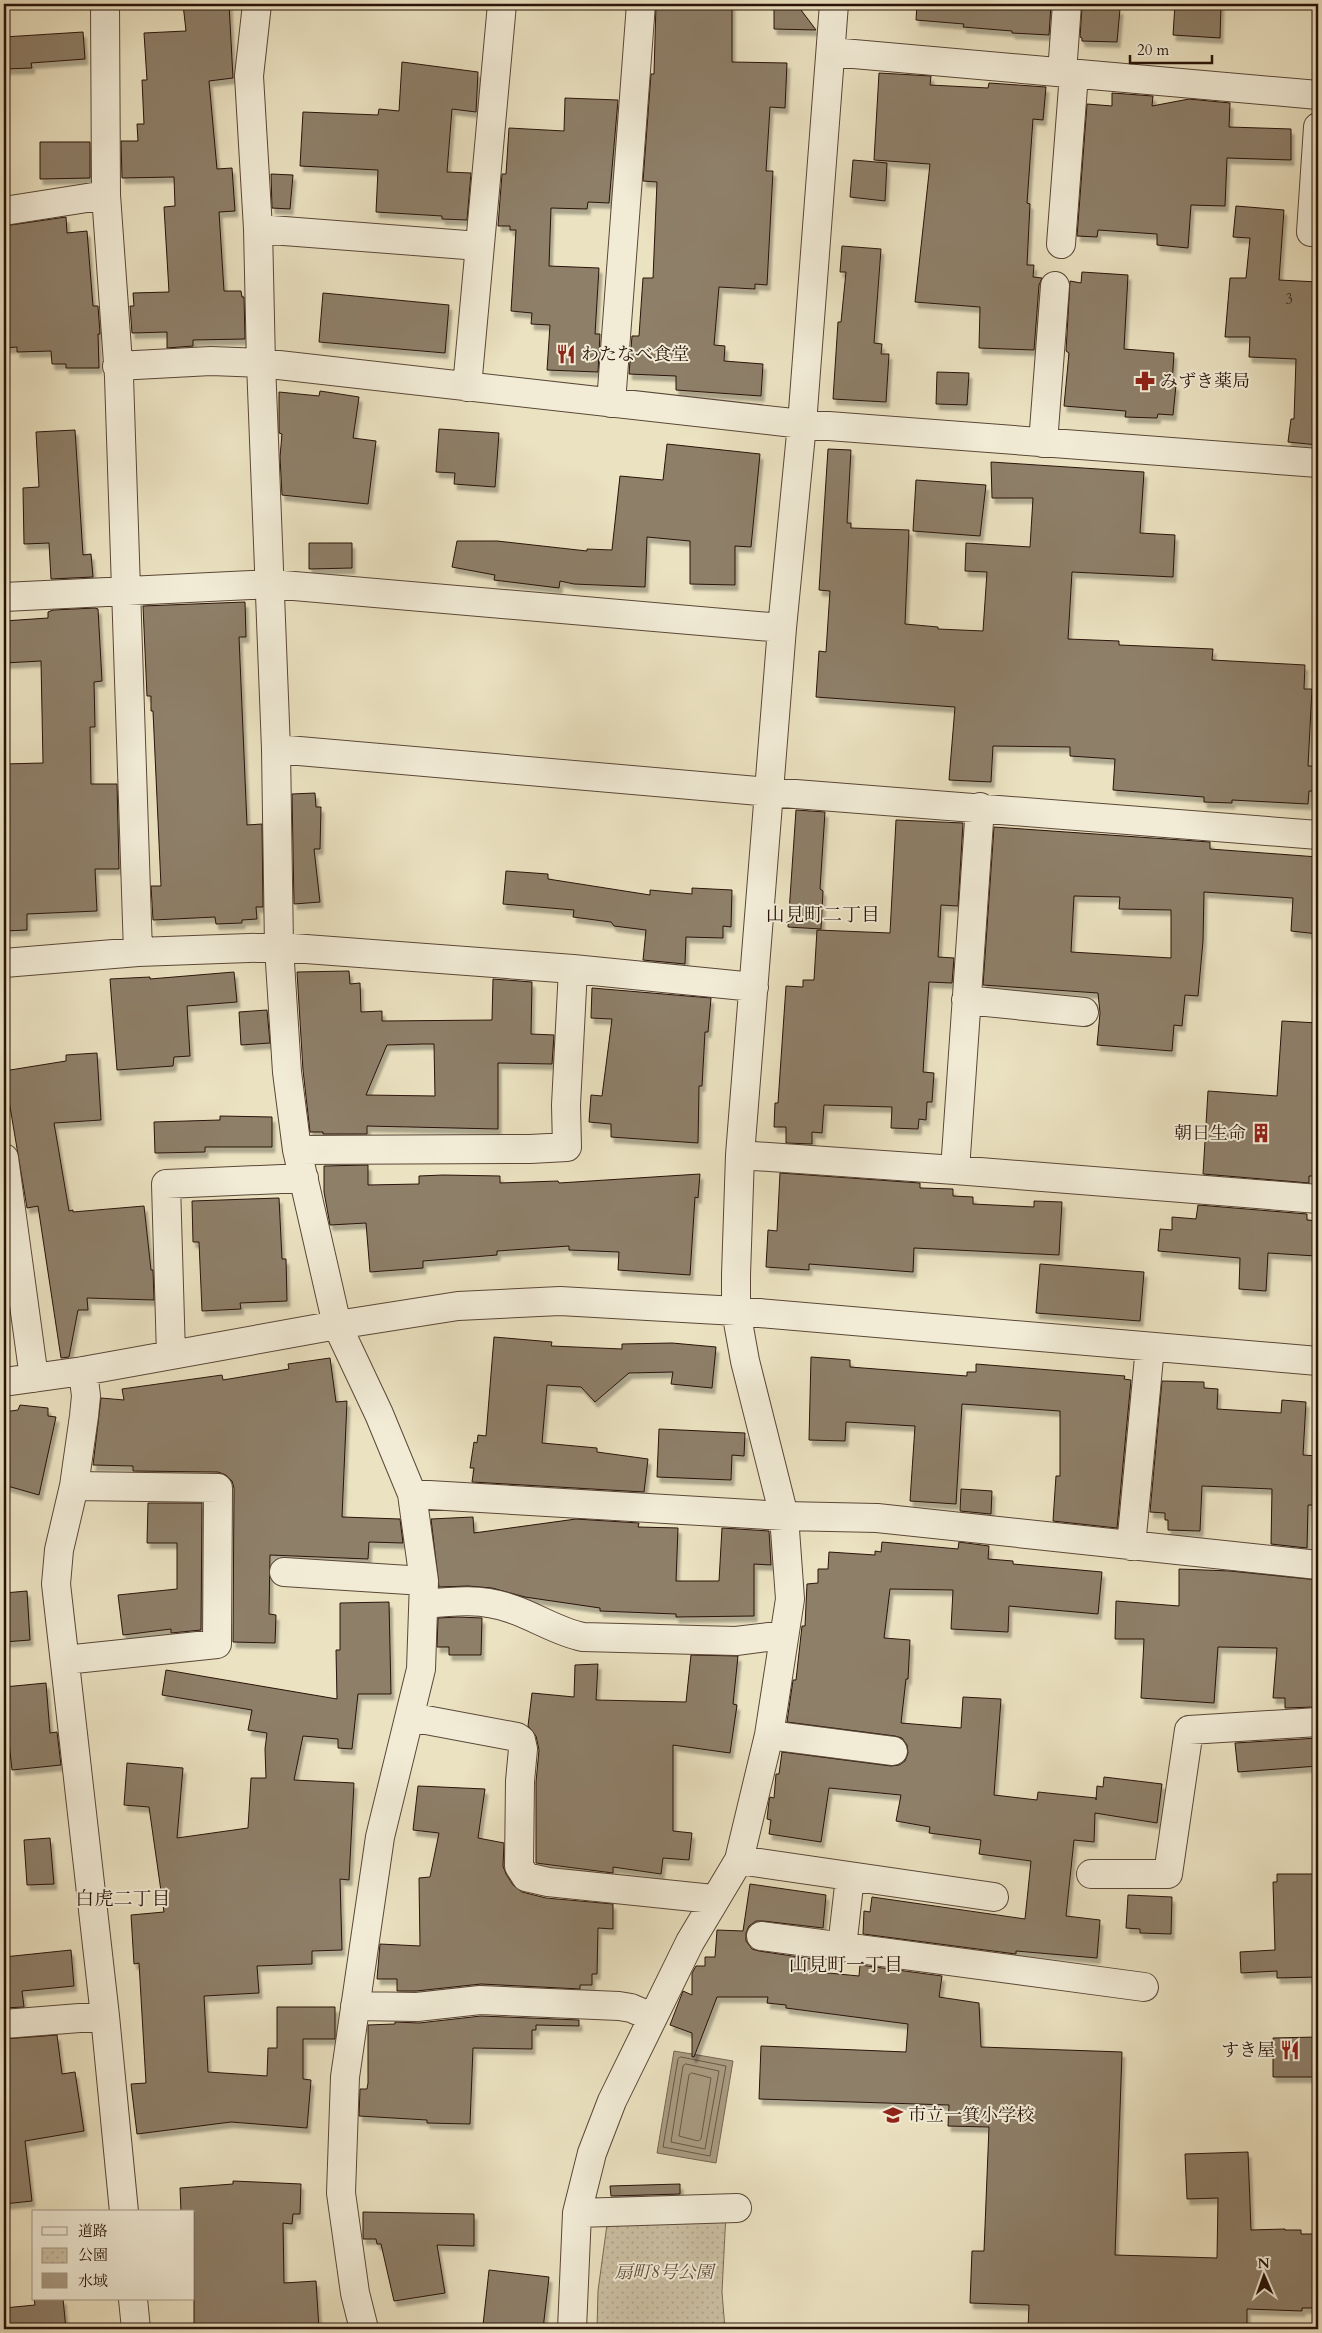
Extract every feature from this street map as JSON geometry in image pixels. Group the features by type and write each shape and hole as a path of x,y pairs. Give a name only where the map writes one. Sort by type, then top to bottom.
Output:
{"street":[{"path":"105,4 106,195 117,366 138,952"},
{"path":"257,4 249,76 258,229 261,363 271,584 279,946 287,1072 297,1150 336,1325 379,1414 412,1494 425,1593 421,1669 380,1837 345,2078 341,2193 355,2293 364,2329"},
{"path":"467,387 502,4"},
{"path":"611,403 641,4"},
{"path":"572,2329 577,2213 592,2153 612,2101 652,2017 713,1899 739,1860 769,1735 790,1599 784,1516 745,1361 736,1311 740,1155 782,628 802,424 834,4"},
{"path":"1061,244 1068,74 1067,4"},
{"path":"831,52 1318,95"},
{"path":"1311,232 1318,127"},
{"path":"4,211 106,195"},
{"path":"258,229 479,246"},
{"path":"1043,443 1055,286"},
{"path":"117,366 210,361 261,363 802,424 1318,463"},
{"path":"4,597 271,584 782,628"},
{"path":"276,749 770,792 1318,835"},
{"path":"954,1170 980,807"},
{"path":"4,964 138,952 279,946 573,969 754,987"},
{"path":"297,1150 530,1149 567,1146 566,1105 573,969"},
{"path":"966,1000 1084,1012"},
{"path":"740,1155 954,1170 1318,1200"},
{"path":"4,1158 34,1378"},
{"path":"171,1355 166,1184 304,1178"},
{"path":"4,1382 83,1371 336,1325 458,1306 560,1301 736,1311 1318,1361"},
{"path":"1131,1546 1150,1347"},
{"path":"83,1371 86,1396 74,1486 57,1568 65,1660 105,2016 124,2210"},
{"path":"65,1660 218,1644 218,1488 74,1486"},
{"path":"412,1494 784,1516 876,1518 1318,1565"},
{"path":"284,1572 498,1605 570,1634 584,1637 736,1641 784,1635"},
{"path":"410,1717 517,1737 520,1740 523,1749 520,1781 519,1866 526,1877 548,1882 713,1899"},
{"path":"1091,1874 1168,1874 1189,1730 1318,1722"},
{"path":"769,1735 893,1751"},
{"path":"739,1860 994,1897"},
{"path":"842,1947 850,1877"},
{"path":"761,1936 1144,1987"},
{"path":"354,2006 417,2007 480,2000 619,2006 652,2017"},
{"path":"4,2024 105,2016"},
{"path":"577,2213 737,2208"},
{"path":"133,2300 136,2329"}],"green space":[{"name":"扇町8号公園","path":"726,2213 722,2292 725,2329 597,2329 598,2291 608,2217"}],"water":[{"path":"674,2051 733,2061 716,2163 657,2153"}],"building":[{"path":"183,4 229,4 233,78 209,81 217,169 232,168 235,211 219,212 224,291 241,291 242,297 244,297 245,339 193,340 193,346 167,348 167,332 132,333 130,306 134,306 133,293 169,292 164,207 175,206 174,177 122,178 121,141 138,141 137,124 144,124 142,80 147,80 144,33 186,31"},
{"path":"656,4 698,7 698,5 732,4 732,62 787,63 785,108 770,107 766,171 773,171 767,285 755,284 755,289 719,287 714,345 725,346 724,361 763,364 761,396 676,390 676,376 629,374 632,336 639,336 643,278 653,278 657,182 643,181 651,74 654,74"},
{"path":"917,4 1051,4 1049,35 1012,33 1012,31 963,27 964,24 916,20"},
{"path":"1175,4 1221,4 1220,38 1173,35"},
{"path":"774,5 798,6 816,30 774,29"},
{"path":"1082,7 1120,9 1117,42 1082,41 1080,37"},
{"path":"83,32 85,59 31,63 32,68 4,69 4,37"},
{"path":"402,62 478,72 476,112 452,109 447,172 471,173 467,220 442,219 442,216 376,212 378,170 300,166 303,112 378,115 379,109 399,111"},
{"path":"879,73 931,76 930,85 988,88 989,83 1046,87 1043,120 1033,119 1027,203 1030,204 1027,265 1034,265 1033,277 1042,278 1039,285 1034,350 979,348 980,307 915,302 930,164 874,160"},
{"path":"1112,93 1153,96 1152,106 1189,99 1230,103 1229,127 1291,129 1291,160 1227,158 1225,206 1191,205 1188,248 1157,245 1157,234 1098,230 1097,237 1077,236 1087,104 1112,106"},
{"path":"565,98 618,100 609,203 588,202 587,209 551,208 549,266 599,268 595,334 600,334 598,372 547,370 550,325 531,324 532,313 511,311 516,230 510,230 510,226 498,226 502,174 506,174 509,128 564,131"},
{"path":"40,142 90,142 90,178 40,179"},
{"path":"853,160 887,163 885,201 850,197"},
{"path":"271,174 293,175 290,209 272,208"},
{"path":"1236,206 1284,210 1279,280 1318,282 1318,445 1288,442 1291,419 1294,419 1296,359 1249,357 1250,337 1225,337 1230,278 1246,278 1250,238 1233,237"},
{"path":"66,217 67,233 87,231 93,306 98,306 100,334 98,334 99,368 66,368 66,364 52,364 51,351 17,352 17,347 4,348 4,226"},
{"path":"842,246 881,249 874,343 882,344 881,354 889,354 886,402 833,399 838,322 841,322 846,272 840,272"},
{"path":"1082,272 1128,275 1124,349 1174,353 1172,385 1176,385 1173,415 1158,414 1157,418 1125,417 1126,411 1064,406 1069,353 1066,351 1070,281 1081,283"},
{"path":"323,293 449,305 445,353 319,342"},
{"path":"937,372 969,373 967,405 936,404"},
{"path":"320,391 359,397 353,438 376,441 368,504 282,495 280,457 282,434 279,433 279,392 319,396"},
{"path":"439,429 499,433 495,487 454,484 455,473 436,472"},
{"path":"75,430 83,555 91,554 93,577 51,579 49,543 24,544 23,488 39,487 36,432"},
{"path":"667,444 760,454 751,547 735,546 735,585 690,584 690,541 647,537 645,587 574,584 560,581 559,588 494,580 495,575 452,567 457,541 497,541 587,551 587,549 612,550 620,476 663,480"},
{"path":"828,449 851,450 847,523 851,523 851,528 909,530 905,624 938,627 938,629 983,631 987,572 965,571 966,543 1030,547 1033,498 992,498 991,462 1144,472 1140,533 1175,535 1173,577 1072,572 1068,639 1119,641 1119,645 1213,649 1212,660 1305,665 1304,689 1312,689 1308,766 1316,766 1315,791 1309,791 1308,804 1232,800 1232,803 1204,802 1204,797 1113,790 1115,759 1070,756 1070,747 993,746 991,782 949,780 955,707 816,697 819,651 826,652 830,591 819,590"},
{"path":"916,480 986,485 980,536 913,531"},
{"path":"309,543 352,543 352,568 309,569"},
{"path":"245,602 246,637 239,637 247,825 262,824 263,907 256,907 257,919 242,920 242,923 216,924 215,917 153,920 151,886 161,886 153,711 151,711 151,696 147,696 143,606"},
{"path":"98,609 102,681 94,682 95,727 90,727 91,784 117,784 119,869 95,869 97,911 27,914 27,930 4,931 4,764 43,763 41,661 4,663 4,621 48,618 48,612 53,610"},
{"path":"315,793 316,807 321,807 320,849 314,849 320,902 294,904 292,794"},
{"path":"796,810 825,812 820,889 823,891 821,929 788,927"},
{"path":"896,820 963,823 958,906 941,905 938,957 954,958 952,983 929,982 923,1072 934,1073 932,1102 927,1102 926,1120 919,1119 918,1129 891,1128 892,1107 824,1105 822,1133 812,1132 812,1144 786,1143 786,1127 774,1127 775,1103 778,1103 786,986 803,987 803,980 814,980 817,930 890,933"},
{"path":"994,827 1210,842 1210,849 1318,857 1318,934 1291,931 1293,898 1204,892 1203,941 1198,996 1185,995 1182,1026 1174,1025 1172,1051 1097,1045 1100,1013 1098,993 983,985","holes":["1074,896 1120,897 1119,909 1171,910 1171,958 1071,952"]},
{"path":"506,871 548,874 548,879 650,895 650,890 692,894 692,888 732,890 731,927 723,926 723,938 686,937 685,964 643,960 646,930 614,926 611,922 573,917 574,910 503,904"},
{"path":"349,971 350,984 360,983 361,1012 382,1011 382,1021 492,1020 493,979 532,982 531,1034 554,1035 552,1064 498,1063 498,1129 367,1126 367,1134 323,1134 323,1132 310,1132 303,1070 297,972","holes":["434,1044 435,1096 366,1095 387,1045"]},
{"path":"234,972 237,1002 187,1006 190,1056 174,1057 173,1066 117,1070 110,979 150,977 150,979"},
{"path":"592,988 711,998 708,1032 705,1032 702,1086 699,1086 698,1143 611,1137 611,1124 589,1122 591,1095 602,1096 612,1019 591,1018"},
{"path":"267,1010 270,1043 241,1045 239,1012"},
{"name":"朝日生命","path":"1282,1021 1318,1023 1318,1176 1309,1176 1309,1183 1203,1174 1208,1091 1277,1096"},
{"path":"97,1053 101,1120 54,1123 69,1211 144,1206 151,1270 153,1270 154,1300 87,1298 88,1310 78,1310 69,1357 61,1358 38,1206 27,1208 4,1071 66,1061 66,1055"},
{"path":"220,1116 272,1117 272,1147 205,1147 205,1152 155,1153 154,1122 220,1120"},
{"path":"368,1165 368,1185 419,1184 419,1176 443,1175 500,1176 500,1183 558,1181 559,1183 700,1174 698,1198 695,1197 690,1275 618,1270 619,1252 569,1250 569,1246 497,1251 497,1255 423,1261 423,1268 370,1272 366,1223 330,1225 324,1192 324,1166"},
{"path":"780,1173 920,1183 920,1188 953,1189 953,1196 973,1197 973,1204 1034,1207 1034,1201 1062,1202 1059,1255 914,1248 913,1272 809,1264 809,1270 766,1267 768,1230 777,1231"},
{"path":"279,1198 282,1259 286,1259 287,1301 240,1303 241,1309 202,1311 199,1242 193,1242 192,1201"},
{"path":"1198,1205 1307,1214 1307,1220 1317,1221 1316,1256 1268,1253 1266,1291 1239,1289 1240,1258 1158,1251 1160,1229 1172,1230 1172,1217 1196,1219"},
{"path":"1040,1264 1144,1272 1140,1321 1036,1313"},
{"path":"494,1337 552,1342 551,1346 622,1349 622,1344 672,1343 716,1347 712,1388 671,1384 673,1372 629,1373 595,1402 581,1387 547,1385 542,1443 597,1448 597,1452 648,1459 644,1492 472,1482 474,1468 470,1468 474,1442 477,1443 478,1435 486,1436"},
{"path":"811,1357 850,1360 850,1367 967,1376 967,1372 976,1372 976,1364 1125,1376 1124,1379 1131,1380 1117,1528 1053,1521 1056,1476 1060,1476 1060,1411 962,1404 956,1504 910,1501 915,1426 846,1422 845,1441 809,1440"},
{"path":"330,1358 336,1402 347,1401 342,1517 400,1519 403,1543 369,1542 368,1559 270,1555 269,1614 276,1615 275,1643 233,1642 234,1488 232,1481 226,1475 218,1472 133,1471 133,1466 93,1465 101,1398 124,1400 122,1389 222,1375 223,1380 289,1369 288,1364"},
{"path":"1162,1381 1204,1382 1204,1388 1218,1389 1217,1409 1281,1413 1282,1400 1306,1402 1303,1455 1318,1456 1318,1505 1308,1505 1307,1548 1271,1544 1272,1489 1202,1486 1200,1531 1168,1530 1168,1520 1165,1520 1165,1513 1150,1512"},
{"path":"20,1405 48,1408 48,1416 56,1417 39,1495 4,1485 4,1456 7,1436 4,1435 4,1412 18,1410"},
{"path":"659,1429 745,1433 744,1456 732,1455 731,1480 657,1477"},
{"path":"961,1489 992,1491 991,1514 960,1511"},
{"path":"148,1503 202,1503 201,1630 171,1633 171,1629 123,1635 118,1595 177,1589 177,1543 147,1543"},
{"path":"473,1517 474,1533 576,1519 639,1523 638,1527 678,1528 676,1581 719,1581 722,1528 769,1531 771,1565 754,1564 754,1616 676,1617 676,1614 600,1611 600,1608 525,1597 492,1588 468,1586 439,1587 431,1519"},
{"path":"882,1542 958,1549 959,1542 989,1546 988,1559 1013,1561 1013,1564 1102,1572 1098,1614 1009,1606 1008,1632 951,1629 953,1590 890,1589 884,1638 910,1640 908,1679 906,1679 901,1723 961,1728 963,1697 1001,1699 994,1795 1037,1800 1038,1792 1096,1798 1096,1800 1097,1786 1103,1787 1104,1777 1162,1784 1157,1823 1095,1813 1094,1842 1074,1840 1066,1916 1100,1920 1097,1958 1016,1951 1016,1954 863,1934 864,1911 870,1912 872,1897 1025,1919 1031,1861 979,1854 981,1840 929,1833 930,1827 896,1821 901,1795 829,1788 821,1842 769,1834 771,1820 767,1819 769,1801 770,1797 774,1798 776,1774 779,1774 782,1752 891,1766 899,1765 905,1761 908,1753 907,1745 902,1738 787,1722 793,1680 796,1680 802,1626 805,1626 807,1584 818,1583 818,1569 828,1569 829,1552 875,1555 875,1551 881,1552"},
{"path":"1179,1569 1230,1571 1318,1580 1318,1649 1314,1707 1285,1708 1285,1698 1273,1698 1277,1648 1218,1647 1214,1703 1141,1698 1144,1639 1115,1639 1116,1601 1179,1606"},
{"path":"27,1591 30,1640 4,1642 4,1593"},
{"path":"389,1602 391,1694 358,1694 352,1749 338,1748 338,1739 303,1736 294,1780 354,1783 349,1880 340,1879 342,1950 312,1951 312,1964 257,1966 259,1993 204,1996 208,2072 267,2076 268,2048 277,2048 277,2007 335,2007 335,2039 303,2039 303,2079 311,2080 307,2128 231,2122 137,2134 131,2084 146,2083 139,1963 134,1964 131,1915 164,1912 149,1807 124,1805 127,1763 183,1768 177,1838 248,1828 251,1778 266,1778 265,1749 267,1733 248,1730 252,1710 162,1695 166,1670 337,1699 336,1650 340,1650 340,1603"},
{"path":"438,1618 482,1618 481,1655 449,1655 449,1647 437,1647"},
{"path":"691,1655 738,1656 733,1704 737,1705 730,1753 673,1745 673,1831 692,1833 689,1860 663,1858 661,1874 613,1867 613,1873 536,1863 536,1782 539,1750 536,1736 528,1726 532,1693 574,1697 575,1665 598,1664 596,1700 686,1702"},
{"path":"46,1683 50,1733 57,1732 61,1765 12,1770 7,1725 4,1725 4,1687"},
{"path":"1318,1738 1318,1766 1238,1772 1235,1743"},
{"path":"418,1786 485,1789 478,1838 504,1843 503,1866 513,1885 522,1892 546,1898 613,1904 613,1929 598,1928 597,1974 592,1974 592,1985 580,1985 580,1989 481,1984 416,1991 397,1991 397,1979 377,1979 380,1944 420,1946 419,1878 430,1877 439,1833 413,1830"},
{"path":"50,1838 54,1884 27,1885 24,1840"},
{"path":"1277,1874 1318,1874 1318,1977 1277,1978 1277,1971 1241,1973 1240,1952 1275,1950 1273,1882 1277,1882"},
{"path":"750,1884 826,1895 823,1928 756,1921 749,1926 746,1933 746,1941 752,1949 819,1960 818,1972 859,1976 860,1965 942,1976 939,1997 979,2003 981,2047 1122,2052 1115,2255 1217,2258 1218,2198 1187,2199 1185,2154 1248,2152 1251,2230 1285,2229 1301,2230 1301,2234 1318,2234 1318,2308 1302,2308 1302,2311 1247,2309 1247,2329 1028,2329 1029,2305 970,2303 972,2251 984,2251 989,2127 948,2126 949,2105 759,2099 761,2046 906,2052 908,2024 786,2008 786,2005 767,2003 768,1997 717,1997 694,2057 692,2057 692,2033 670,2025 683,1991 692,1995 692,1973 696,1966 705,1966 705,1957 715,1957 717,1930 743,1931"},
{"path":"1128,1895 1172,1897 1171,1934 1140,1933 1140,1929 1126,1928"},
{"path":"71,1950 74,1986 22,1991 24,2007 4,2008 4,1957"},
{"path":"481,2016 579,2020 579,2026 536,2025 536,2030 532,2030 532,2049 473,2048 470,2124 427,2123 427,2120 359,2116 360,2089 367,2089 368,2083 368,2025 395,2024 395,2022 419,2023"},
{"path":"57,2035 62,2074 75,2072 84,2131 25,2141 32,2201 4,2204 4,2039"},
{"path":"1318,2037 1318,2077 1273,2077 1273,2038"},
{"path":"233,2181 301,2184 300,2214 293,2214 292,2224 283,2223 284,2283 316,2281 319,2329 194,2329 195,2210 181,2210 180,2188 233,2184"},
{"path":"680,2184 680,2194 611,2196 610,2186"},
{"path":"363,2212 474,2214 474,2246 437,2245 445,2293 394,2301 381,2244 377,2244 376,2239 363,2239"},
{"path":"489,2270 549,2277 543,2329 483,2325"},
{"path":"34,2300 63,2300 66,2329 5,2329 4,2308 35,2305"}],"place":[{"name":"わたなべ食堂","path":"566,354"},
{"name":"みずき薬局","path":"1145,381"},
{"name":"朝日生命","path":"1261,1133"},
{"name":"すき屋","path":"1290,2050"},
{"name":"市立一箕小学校","path":"893,2115"}],"district":[{"name":"山見町二丁目","path":"823,915"},
{"name":"白虎二丁目","path":"123,1899"},
{"name":"山見町一丁目","path":"846,1965"}]}
